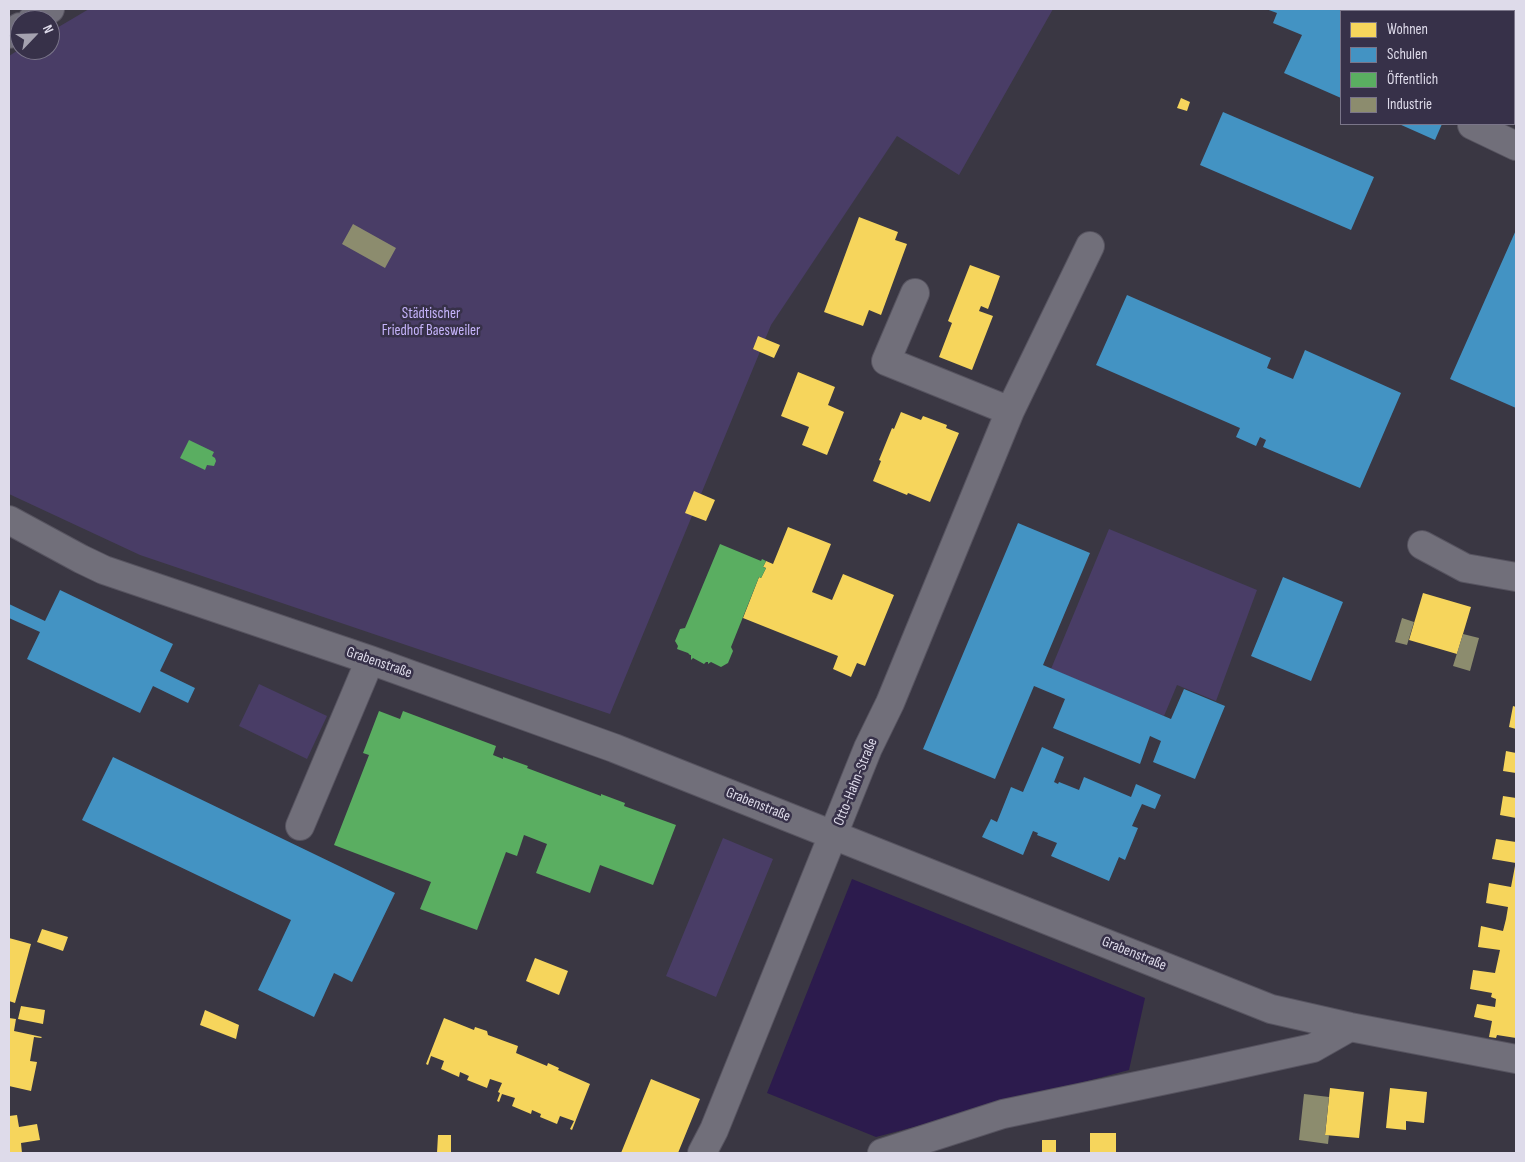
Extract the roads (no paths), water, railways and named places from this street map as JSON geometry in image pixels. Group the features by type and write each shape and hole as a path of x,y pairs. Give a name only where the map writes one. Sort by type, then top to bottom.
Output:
{"street":[{"path":"1472,125 1516,146"},
{"name":"Otto-Hahn-Straße","path":"702,1153 714,1130 868,748 890,703 1010,411 1090,246"},
{"path":"915,293 886,361 1010,411"},
{"name":"Grabenstraße","path":"9,520 104,570 370,660 614,748 1272,1008 1350,1027 1516,1059"},
{"path":"1422,545 1465,568 1516,577"},
{"path":"300,826 370,660"},
{"path":"882,1153 1003,1114 1313,1048 1350,1027"}],"park label":[{"name":"Städtischer Friedhof Baesweiler","path":"431,322"}]}
